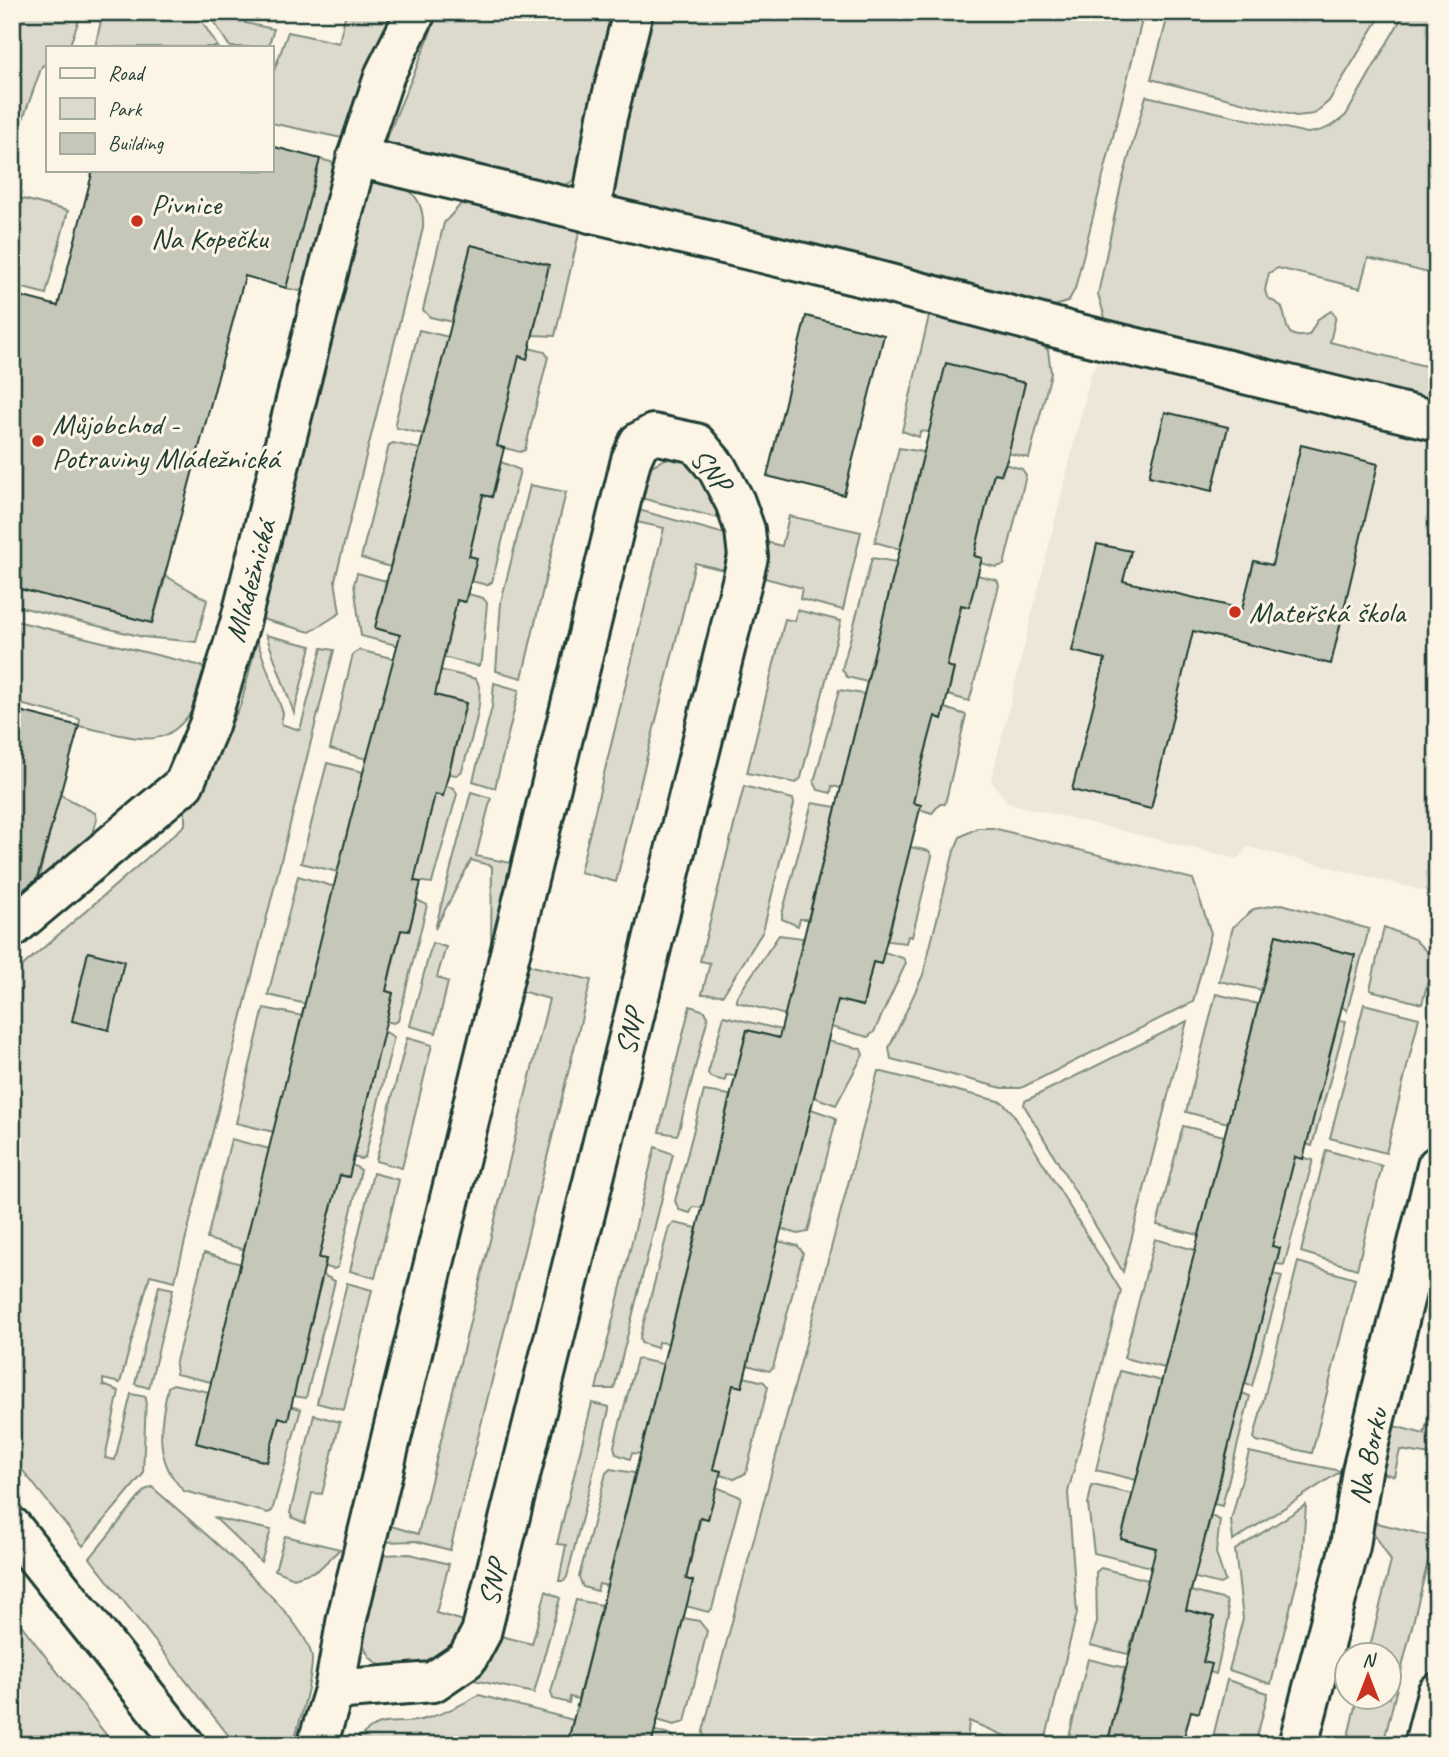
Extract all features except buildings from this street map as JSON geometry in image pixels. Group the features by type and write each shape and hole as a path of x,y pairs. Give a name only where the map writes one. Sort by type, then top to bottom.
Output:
{"street":[{"name":"Mládežnická","path":"12,928 184,784 209,725 240,623 357,156 386,74 416,12"},
{"path":"590,213 607,117 633,12"},
{"path":"357,156 871,279 1072,332 1437,421"},
{"name":"SNP","path":"317,1745 334,1690 347,1618 631,460 639,442 653,433 696,443 717,468 735,502 745,530 748,557 481,1633 467,1658 433,1682 334,1690"},
{"name":"Na Borku","path":"1298,1745 1350,1546 1362,1471 1437,1167"},
{"path":"12,1527 186,1745"},
{"path":"1424,1745 1437,1693"}],"shaded area":[{"name":"Mateřská škola","path":"1103,360 1437,442 1437,894 1248,847 1237,859 1008,803 991,781 1092,370"}],"green space":[{"path":"12,12 82,12 69,46 46,46 46,64 42,66 23,119 12,137"},
{"path":"103,12 196,12 217,46 95,46"},
{"path":"236,12 247,12 245,23 274,29 268,46 229,46 209,14 234,20"},
{"path":"346,12 394,12 347,139 273,123 273,73 288,32 339,43"},
{"path":"437,12 621,12 576,179 557,190 385,145 426,46"},
{"path":"647,12 1144,12 1075,289 1068,302 1044,309 618,201 610,190"},
{"path":"1169,12 1383,12 1329,101 1314,114 1296,116 1151,79"},
{"path":"1405,12 1437,12 1437,275 1368,258 1360,288 1278,268 1269,273 1265,290 1267,297 1281,306 1288,328 1294,335 1309,335 1318,319 1331,311 1336,316 1330,342 1437,369 1437,406 1117,328 1105,318 1098,294 1121,185 1146,96 1307,133 1324,129 1346,115"},
{"path":"320,159 338,164 307,286 299,291 286,288"},
{"path":"372,177 393,182 410,191 420,206 423,228 335,580 340,613 310,632 262,619"},
{"path":"12,196 68,211 46,294 12,285"},
{"path":"479,200 580,229 555,336 533,335 549,265 471,245 453,322 430,317 423,310 444,223 461,204"},
{"path":"938,310 1026,333 1048,350 1051,373 1029,458 1008,453 1025,383 947,364 929,432 920,431 919,437 902,431 929,316"},
{"path":"419,330 449,337 423,434 397,428 395,423"},
{"path":"529,348 545,352 548,357 525,450 520,452 497,446 519,356 527,358"},
{"path":"393,443 420,449 390,567 361,558 389,445"},
{"path":"899,448 924,452 900,549 875,542"},
{"path":"669,457 694,461 722,519 637,497 649,467"},
{"path":"501,462 520,470 492,582 487,585 471,581 477,559 469,556 483,495 492,497"},
{"path":"1005,464 1022,469 1026,475 1004,565 996,567 980,563 981,558 974,556 994,473 1002,475"},
{"path":"530,485 566,492 522,678 496,671 501,602"},
{"path":"635,509 725,534 727,553 724,570 695,563 616,882 580,872 664,528 632,521"},
{"path":"789,516 861,532 843,610 800,599 802,588 761,577 766,542 782,546"},
{"path":"872,558 897,562 867,682 847,677 842,669"},
{"path":"357,573 386,581 375,628 446,647 457,600 466,602 468,594 483,598 487,603 482,661 478,666 361,636 354,584"},
{"path":"977,575 997,580 999,585 969,701 948,695 954,669 947,666 962,605 969,607"},
{"path":"166,576 207,600 196,642 143,637 12,605 14,587 152,623"},
{"path":"797,610 841,621 801,778 796,783 747,773 785,619 795,621"},
{"path":"12,620 198,665 206,668 211,680 183,722 171,732 158,737 144,739 79,726 80,719 12,702"},
{"path":"266,635 311,646 294,713"},
{"path":"257,641 283,713 281,724 300,730 322,648 334,650 175,1281 150,1275 120,1383 103,1379 103,1385 119,1391 105,1458 115,1460 131,1394 146,1397 143,1474 83,1546 12,1457 12,975 185,825 185,804 208,772 241,704"},
{"path":"359,650 476,679 480,698 462,771 457,775 449,774 466,703 387,683 367,759 330,749 353,654"},
{"path":"494,683 519,690 495,788 473,781 492,707"},
{"path":"839,690 864,694 841,788 832,786 831,793 818,790 814,782"},
{"path":"945,708 966,715 945,804 940,804 932,813 919,809 920,805 913,802 934,716 942,719"},
{"path":"327,763 363,772 338,872 301,863"},
{"path":"446,786 454,788 457,794 432,883 413,881 435,794 443,796"},
{"path":"744,786 793,799 794,804 763,931 723,995 702,994 710,963 700,961"},
{"path":"471,792 491,798 476,856 511,863 491,945 492,866 471,860 435,929"},
{"path":"59,794 95,813 97,819 92,837 12,908 12,879 37,885"},
{"path":"812,803 836,807 808,919 800,919 798,926 782,919 782,914"},
{"path":"977,828 993,828 1193,879 1211,933 1193,1002 1021,1088 1002,1088 891,1059 889,1048 923,975 954,851 960,837"},
{"path":"910,847 929,851 932,856 912,937 908,936 906,943 887,941 894,916 886,914"},
{"path":"298,876 335,887 306,1004 268,995"},
{"path":"417,900 427,905 398,1021 393,1023 386,1021 393,993 386,991 401,930 409,931"},
{"path":"1282,904 1369,929 1347,1011 1342,1006 1354,955 1277,935 1262,990 1219,981 1233,927 1254,909"},
{"path":"1384,927 1414,939 1434,959 1422,1004 1370,990"},
{"path":"779,935 803,938 791,989 863,1006 873,962 881,963 884,952 903,958 906,963 874,1032 868,1037 737,1002 736,998"},
{"path":"432,943 446,947 437,977 448,982 436,1033 410,1026"},
{"path":"524,964 591,980 450,1550 415,1541 384,1542 388,1525 418,1534 549,999 518,990"},
{"path":"1216,994 1258,1004 1228,1123 1186,1112"},
{"path":"1364,1004 1419,1018 1386,1153 1330,1138"},
{"path":"690,1006 705,1011 708,1017 677,1135 659,1132"},
{"path":"264,1008 303,1016 274,1132 236,1123"},
{"path":"724,1016 861,1049 863,1055 836,1105 814,1097 825,1049 747,1030 735,1076 726,1075 725,1081 710,1077 708,1073"},
{"path":"1339,1020 1346,1021 1312,1146 1306,1144"},
{"path":"1187,1021 1123,1272 1024,1105 1025,1101"},
{"path":"384,1031 394,1037 365,1157 361,1159 352,1157 373,1040 381,1042"},
{"path":"407,1038 432,1045 402,1168 376,1161"},
{"path":"878,1071 1002,1102 1012,1112 1121,1291 1068,1492 1077,1613 1044,1745 1027,1745 969,1721 967,1743 970,1745 704,1745 703,1731"},
{"path":"704,1091 730,1095 702,1208 693,1207 690,1213 679,1210 675,1201"},
{"path":"811,1109 836,1120 808,1232 798,1234 781,1229"},
{"path":"1183,1126 1224,1136 1199,1235 1157,1225"},
{"path":"231,1139 270,1149 245,1250 207,1239"},
{"path":"655,1147 673,1154 614,1389 596,1389"},
{"path":"1326,1150 1382,1166 1357,1269 1301,1252"},
{"path":"1295,1156 1313,1160 1284,1265 1276,1264 1280,1249 1271,1246"},
{"path":"351,1164 361,1170 338,1267 334,1269 325,1267 326,1260 318,1257 339,1175 347,1177"},
{"path":"373,1173 399,1180 375,1278 350,1271"},
{"path":"674,1223 697,1228 668,1343 658,1342 657,1348 641,1343 640,1337 669,1227"},
{"path":"1155,1239 1195,1250 1165,1368 1124,1358"},
{"path":"778,1241 798,1246 803,1253 773,1368 769,1371 747,1365"},
{"path":"204,1253 241,1264 211,1382 176,1374 175,1365"},
{"path":"1298,1262 1355,1279 1312,1453 1257,1441 1254,1438"},
{"path":"1273,1274 1282,1276 1252,1386 1245,1384"},
{"path":"323,1275 335,1281 306,1398 292,1396"},
{"path":"347,1283 372,1290 344,1410 317,1403"},
{"path":"159,1286 173,1289 149,1388 135,1384"},
{"path":"637,1359 663,1364 640,1454 632,1453 630,1459 616,1454 614,1446"},
{"path":"1120,1371 1162,1381 1136,1480 1096,1470"},
{"path":"744,1377 764,1382 768,1387 746,1473 735,1479 720,1475 720,1471 713,1469 733,1385"},
{"path":"173,1384 209,1392 196,1443 267,1462 279,1417 287,1419 290,1406 301,1409 272,1511 268,1513 184,1491 174,1479 167,1467 161,1442 168,1387"},
{"path":"1437,1385 1437,1456 1400,1450 1394,1476 1382,1473 1394,1426 1424,1434"},
{"path":"1242,1393 1250,1396 1222,1506 1214,1504 1229,1446 1232,1402 1240,1404"},
{"path":"592,1403 609,1407 609,1410 567,1577 564,1581 559,1581 566,1545 557,1544"},
{"path":"314,1415 340,1422 322,1494 312,1493 305,1523 293,1518 290,1513"},
{"path":"1249,1452 1341,1471 1233,1541 1231,1520"},
{"path":"610,1469 635,1473 607,1586 599,1584 597,1591 583,1587 579,1577 606,1473"},
{"path":"1092,1485 1133,1494 1121,1539 1199,1560 1211,1516 1220,1520 1216,1553 1225,1581 1220,1584 1094,1553 1088,1504"},
{"path":"152,1487 270,1595 292,1620 306,1642 312,1660 311,1668 305,1702 292,1745 236,1745 90,1558 145,1490"},
{"path":"716,1487 741,1497 712,1609 708,1612 686,1606 693,1581 686,1579 701,1517 708,1519"},
{"path":"1306,1505 1302,1561 1271,1684 1229,1670 1243,1619 1235,1550"},
{"path":"215,1518 271,1530 261,1562"},
{"path":"1377,1523 1434,1537 1404,1659 1404,1642 1371,1642 1391,1561 1369,1525"},
{"path":"285,1536 340,1549 318,1570 294,1578 275,1570"},
{"path":"410,1554 449,1564 436,1613 464,1621 457,1637 430,1661 396,1669 381,1666 370,1657 363,1641 363,1622 380,1555"},
{"path":"1101,1568 1226,1600 1229,1617 1216,1674 1210,1672 1203,1662 1214,1617 1143,1600 1128,1654 1090,1645 1097,1622 1096,1572"},
{"path":"546,1591 560,1598 534,1693 474,1680 501,1636 532,1644"},
{"path":"576,1600 602,1605 578,1699 570,1697 569,1703 553,1699 551,1692"},
{"path":"12,1613 114,1745 12,1745"},
{"path":"683,1618 699,1621 707,1631 685,1722 674,1725 657,1720"},
{"path":"1088,1659 1125,1668 1107,1745 1067,1745"},
{"path":"1227,1680 1268,1693 1255,1745 1211,1745"},
{"path":"479,1695 573,1720 567,1745 352,1745 372,1727 388,1722 428,1718"},
{"path":"1354,1712 1391,1712 1383,1745 1346,1745"},
{"path":"655,1731 672,1735 678,1745 651,1745"}],"place":[{"name":"Pivnice Na Kopečku","path":"137,221"},
{"name":"Můjobchod - Potraviny Mládežnická","path":"38,441"},
{"name":"Mateřská škola","path":"1235,612"}]}
